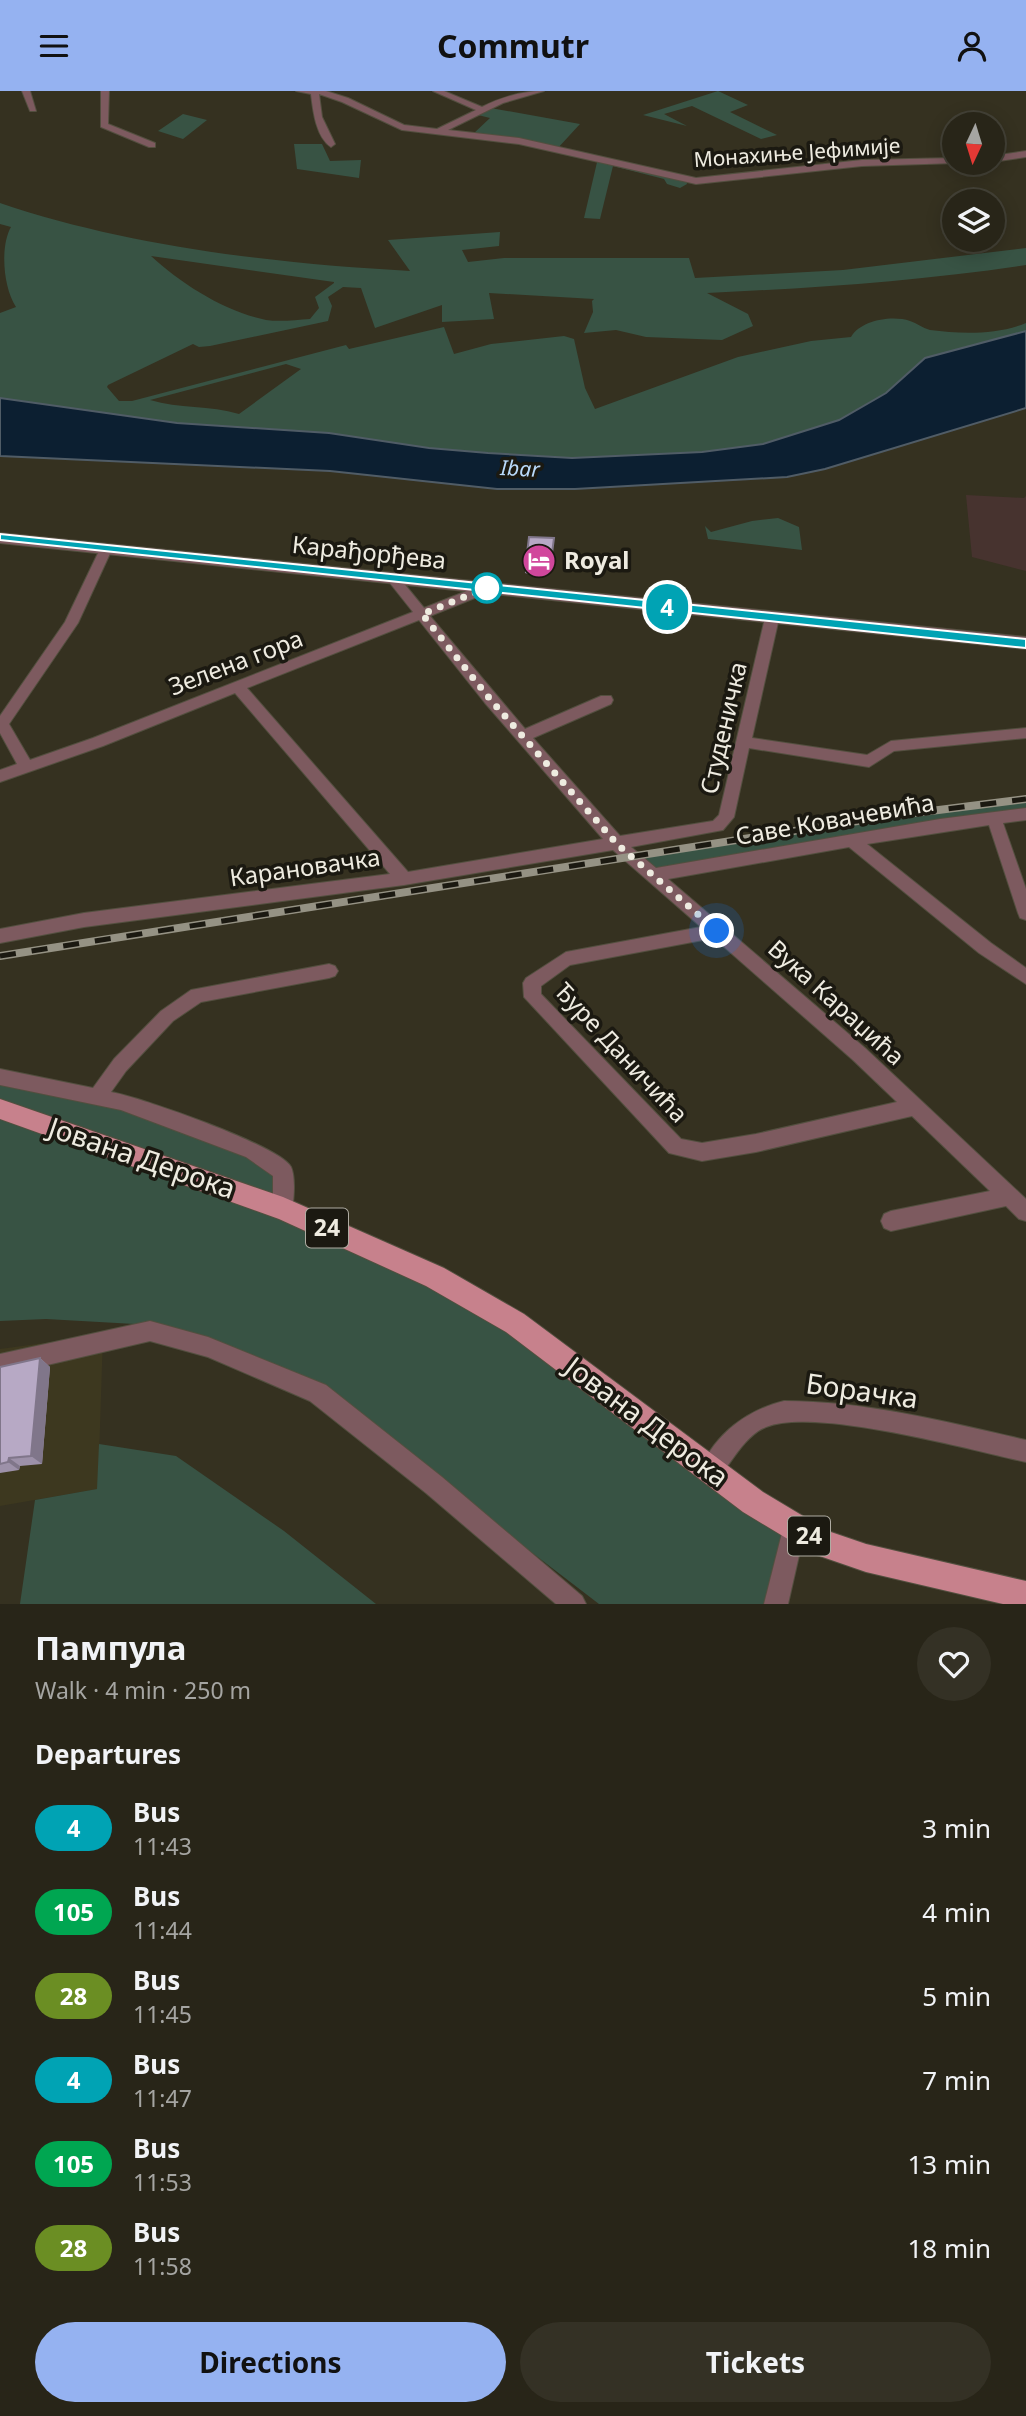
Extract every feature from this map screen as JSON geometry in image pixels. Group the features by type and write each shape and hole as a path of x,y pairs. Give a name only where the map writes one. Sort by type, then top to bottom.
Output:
{"main road":[{"name":"Јована Дерока","path":"0,1109 283,1209 403,1260 504,1316 626,1404 753,1502 821,1543 866,1558 1026,1595"}],"street":[{"path":"26,91 33,109"},
{"path":"105,91 104,125 152,145"},
{"name":"Монахиње Јефимије","path":"300,91 345,100 402,127 519,141 696,181 862,163 942,161"},
{"path":"437,91 481,109"},
{"path":"439,131 481,109 537,91"},
{"path":"315,92 318,117 331,143"},
{"path":"1005,157 1026,153"},
{"name":"Карађорђева","path":"0,538 1026,643"},
{"path":"26,767 1,723 71,623 106,549"},
{"name":"Вука Караџића","path":"392,578 617,844 915,1107 1026,1212"},
{"name":"Зелена гора","path":"0,776 239,687 487,588"},
{"name":"Студеничка","path":"617,844 718,826 726,817 772,618"},
{"path":"239,687 404,879"},
{"path":"523,736 606,699"},
{"path":"744,742 869,761 891,746 1026,733"},
{"name":"Саве Ковачевића","path":"653,875 1026,814"},
{"path":"994,818 1026,913"},
{"path":"851,841 985,948 1026,977"},
{"name":"Карановачка","path":"0,936 84,920 404,879 617,844"},
{"name":"Ђуре Даничића","path":"717,931 566,959 531,983 533,997 676,1147 702,1152 756,1143 915,1107"},
{"path":"97,1097 120,1065 167,1016 197,995 329,971"},
{"name":"Јована Дерока","path":"0,1077 121,1102 252,1150 283,1171 283,1209"},
{"path":"891,1220 1009,1196"},
{"path":"0,1364 150,1331 208,1347 318,1393 434,1485 574,1604"},
{"name":"Борачка","path":"711,1470 739,1435 764,1416 803,1409 908,1426 1026,1451"},
{"path":"776,1604 794,1528"}],"shaded area":[{"path":"966,495 1026,496 1026,571 972,557"},
{"path":"103,1335 98,1489 0,1506 0,1349"}],"green space":[{"path":"718,91 748,105 730,112 777,135 761,139 692,106 664,114 687,126 643,115"},
{"path":"485,107 580,124 557,149 472,135 490,118 470,113"},
{"path":"183,114 207,120 183,139 158,131"},
{"path":"294,144 322,144 330,161 361,160 359,178 297,169"},
{"path":"598,158 686,179 687,184 680,188 667,184 664,179 613,166 600,219 584,218"},
{"path":"0,203 99,231 202,251 410,271 388,240 500,232 499,246 462,250 468,262 504,258 689,258 695,278 843,270 1026,248 1026,265 867,283 707,293 748,314 753,326 722,340 646,337 616,330 584,333 593,312 594,299 489,293 494,319 442,322 442,305 375,328 361,288 343,287 328,297 332,306 328,321 210,346 199,347 193,344 108,385 119,401 132,401 346,345 349,349 444,327 454,354 491,344 564,336 574,339 585,388 595,409 738,357 811,341 851,337 862,326 878,320 903,319 930,330 966,333 1003,330 1026,323 1026,331 925,358 886,393 839,420 763,444 702,452 570,458 429,448 329,433 177,423 0,398 0,313 16,307 8,289 4,267 5,245 11,227 0,224","holes":["151,256 334,282 315,297 319,308 310,319 266,320 235,311 205,296","286,364 301,369 239,414 150,400"]},
{"path":"778,518 799,527 802,550 708,539 705,526 711,532 752,521"},
{"path":"1026,799 1026,814 653,875 630,856 883,817"},
{"path":"0,1077 121,1102 283,1171 283,1209 403,1260 794,1529 776,1604 599,1604 471,1506 230,1349 170,1326 46,1319 0,1321"},
{"path":"99,1444 176,1456 284,1531 376,1604 20,1604 35,1500 97,1489"}],"water":[{"name":"Ibar","path":"1026,331 1026,408 825,469 787,477 575,489 497,489 330,471 0,456 0,398 177,423 329,433 429,448 488,453 572,458 702,452 763,444 839,420 886,393 925,358"}],"building":[{"path":"529,537 554,538 551,561 539,566 526,562"},
{"path":"40,1358 31,1456 9,1458 8,1462 0,1464 0,1367"}],"railway":[{"path":"0,956 883,817 1026,799"}],"bus line":[{"name":"4","path":"0,538 1026,643"}],"place":[{"name":"Royal","path":"539,561"}],"route":[{"path":"487,588 422,614 490,699 617,844 717,931"}]}
